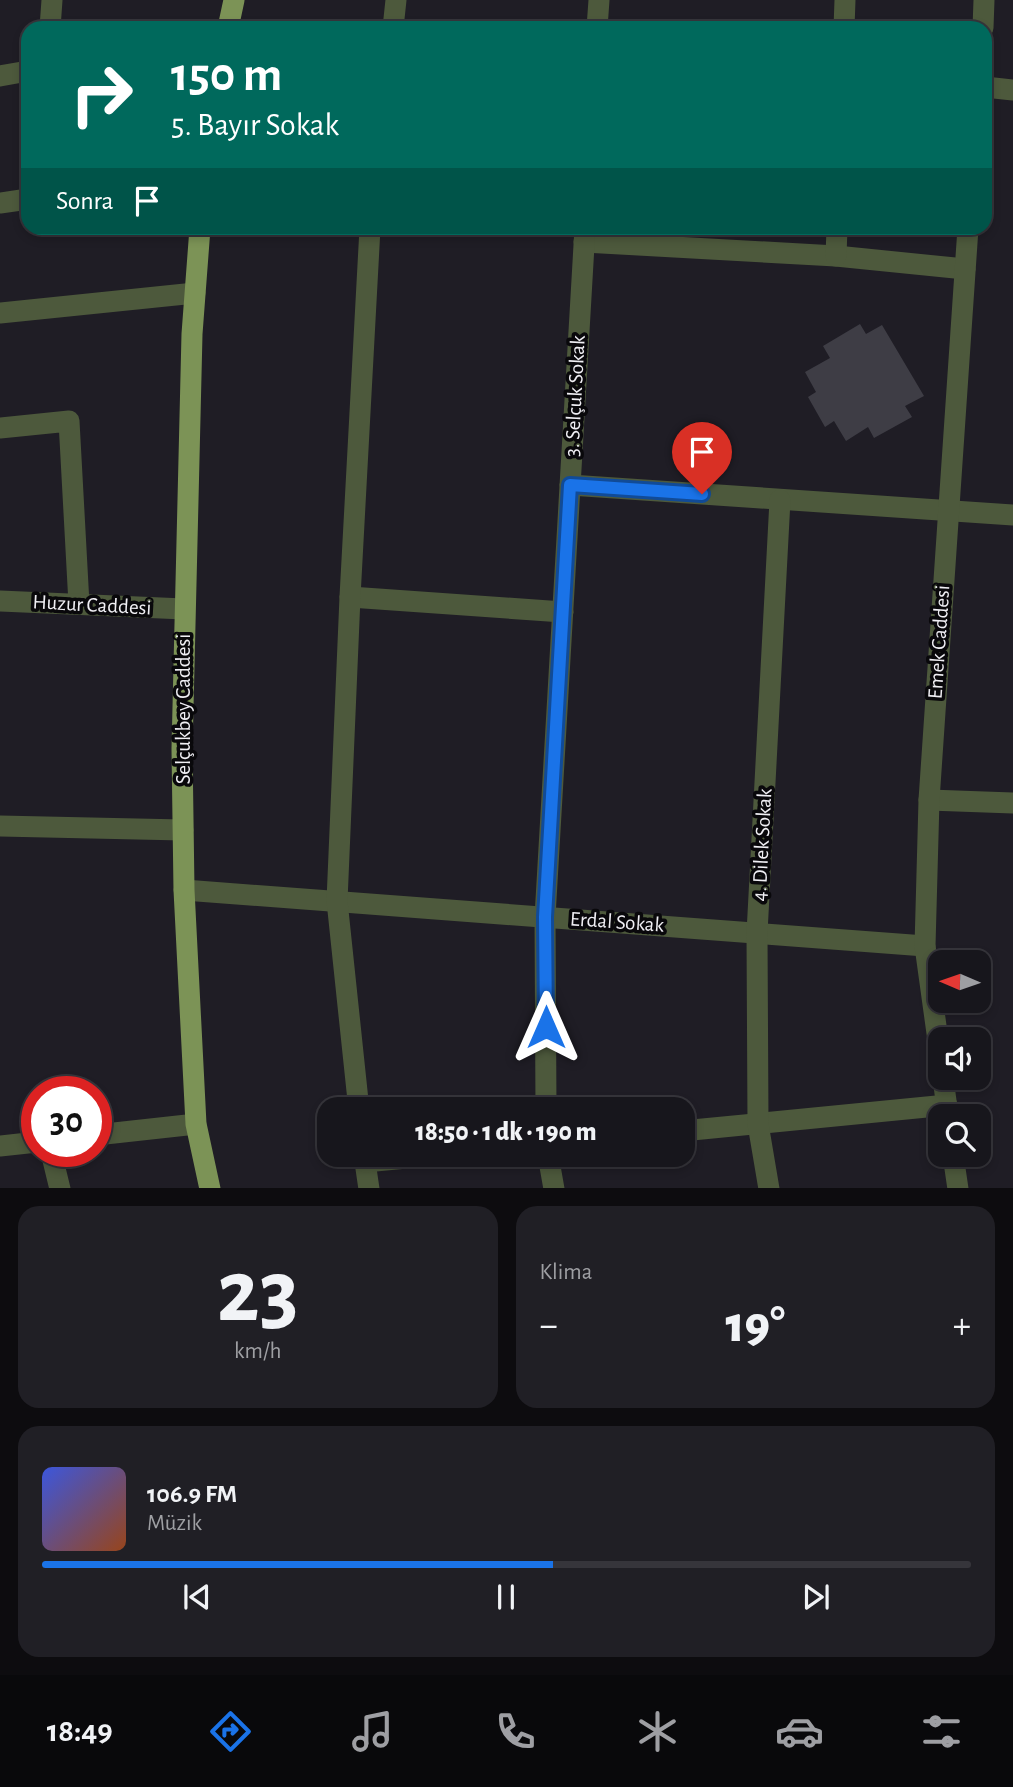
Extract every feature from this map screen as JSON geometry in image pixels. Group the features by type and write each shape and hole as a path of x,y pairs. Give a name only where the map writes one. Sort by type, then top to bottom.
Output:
{"main road":[{"path":"230,21 234,0"},
{"name":"Selçukbey Caddesi","path":"199,235 184,609 183,830 196,1124 210,1188"}],"street":[{"path":"50,21 52,0"},
{"path":"394,21 396,0"},
{"path":"598,21 599,0"},
{"path":"844,21 845,0"},
{"path":"982,21 984,0"},
{"path":"0,76 21,72"},
{"path":"992,88 1013,90"},
{"path":"0,203 21,201"},
{"path":"358,1097 337,901 349,597 370,235"},
{"path":"584,235 965,269"},
{"name":"3. Selçuk Sokak","path":"546,1097 545,917 584,235"},
{"path":"836,256 837,235"},
{"name":"Emek Caddesi","path":"936,1027 925,946 929,800 967,235"},
{"path":"0,313 195,293"},
{"path":"0,428 69,421 79,604"},
{"path":"570,485 1013,515"},
{"name":"4. Dilek Sokak","path":"769,1188 758,1124 757,933 780,500"},
{"path":"349,597 563,612"},
{"name":"Huzur Caddesi","path":"0,601 184,609"},
{"path":"929,800 1013,803"},
{"path":"0,826 183,830"},
{"name":"Erdal Sokak","path":"184,890 925,946"},
{"path":"695,1130 928,1112"},
{"path":"112,1133 196,1124"},
{"path":"0,1146 21,1144"},
{"path":"55,1167 60,1188"},
{"path":"365,1167 369,1188"},
{"path":"550,1167 554,1188"},
{"path":"955,1167 958,1188"}],"building":[{"path":"860,324 866,334 882,325 924,396 905,406 912,417 874,438 868,427 846,441 834,421 825,427 808,397 816,392 805,372 830,358 823,346"}],"route":[{"path":"546,1027 545,917 570,485 702,494"}]}
